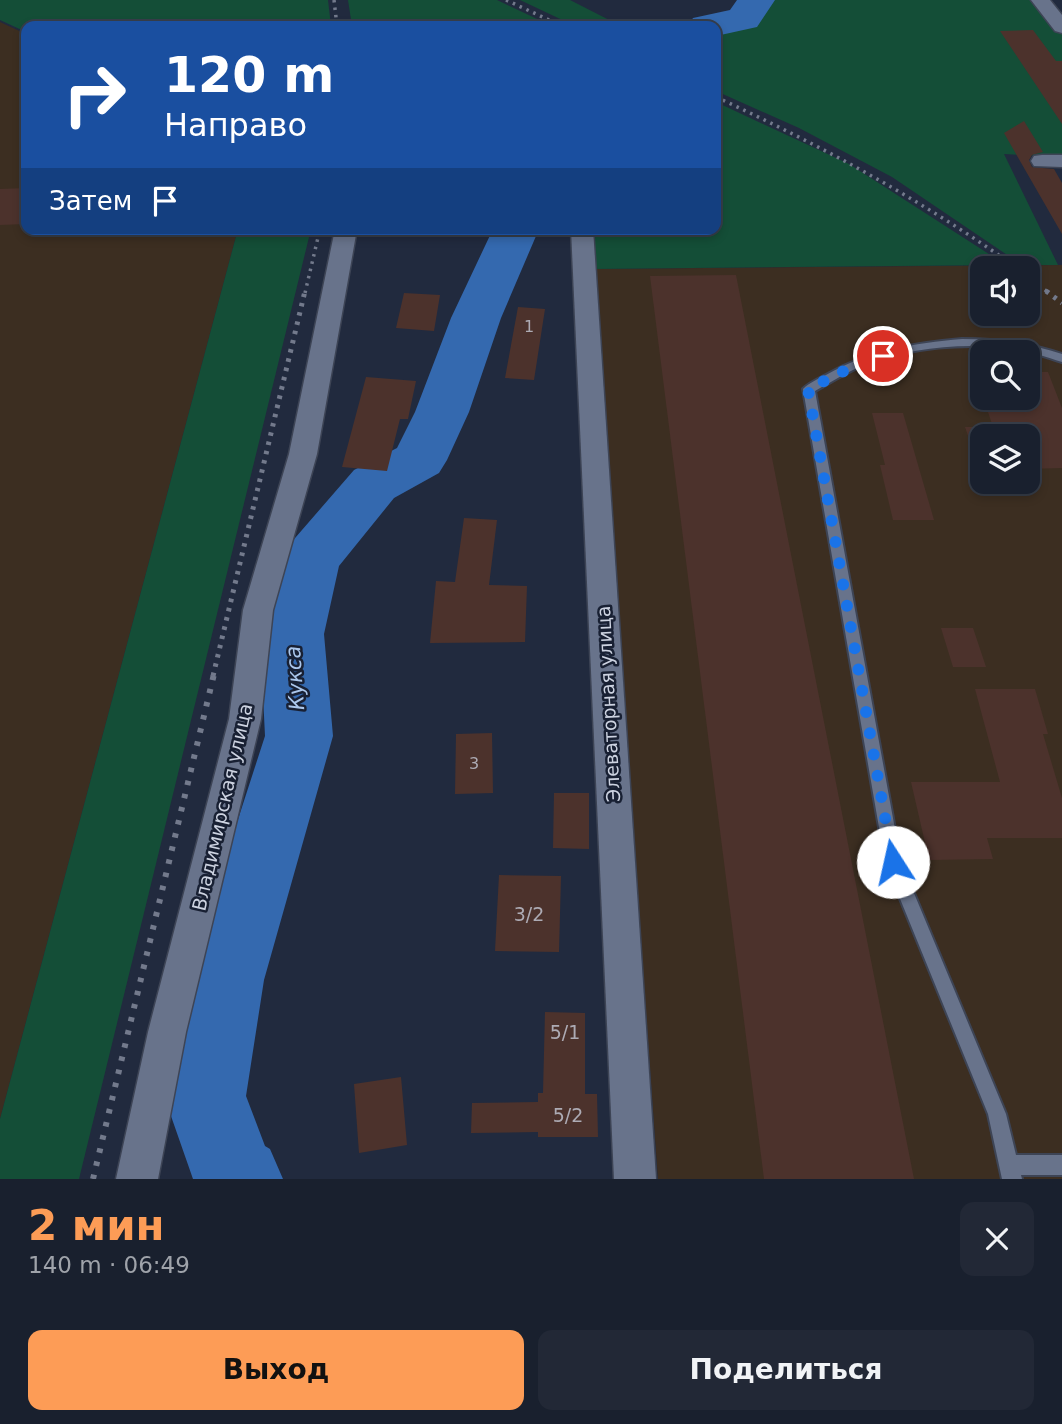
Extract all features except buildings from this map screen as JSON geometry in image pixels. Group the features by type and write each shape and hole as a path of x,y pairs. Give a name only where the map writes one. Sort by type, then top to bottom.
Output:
{"street":[{"path":"1040,0 1062,27"},
{"name":"Владимирская улица","path":"136,1179 167,1031 245,719 258,610 303,454 345,235"},
{"name":"Элеваторная улица","path":"582,235 635,1179"}],"lane":[{"path":"1062,358 1051,353 1002,344 925,344 862,362 808,389 893,862 997,1114 1010,1172 1062,1165"}],"shaded area":[{"path":"0,22 21,32 21,235 236,235 0,1119"},
{"path":"1040,265 1062,265 1062,1179 658,1179 592,269 970,266 970,326 1040,326"}],"green space":[{"path":"0,0 328,0 330,21 21,21 21,30 0,20"},
{"path":"348,0 497,0 541,21 351,21"},
{"path":"520,0 570,0 611,21 564,21"},
{"path":"764,0 1035,0 1062,34 1062,157 1004,154 1058,265 1040,265 1040,256 1009,256 892,177 799,128 721,93 721,29 749,22"},
{"path":"721,104 849,164 992,256 970,256 970,265 592,269 589,235 721,235"},
{"path":"236,235 310,235 79,1179 0,1179 0,1119"}],"waterway":[{"name":"Кукса","path":"721,23 743,19 756,0"},
{"name":"Кукса","path":"240,1179 234,1175 205,1096 225,980 299,736 292,634 310,560 374,484 419,460 442,412 476,318 513,235"}],"railway":[{"path":"334,0 336,21"},
{"path":"506,0 551,21"},
{"path":"721,99 871,175 945,219 1000,256"},
{"path":"305,293 319,235"},
{"path":"1040,286 1049,293"},
{"path":"213,676 305,291"},
{"path":"1046,291 1062,303"},
{"path":"93,1179 214,674"}],"route":[{"path":"883,356 862,362 808,389 893,862"}]}
